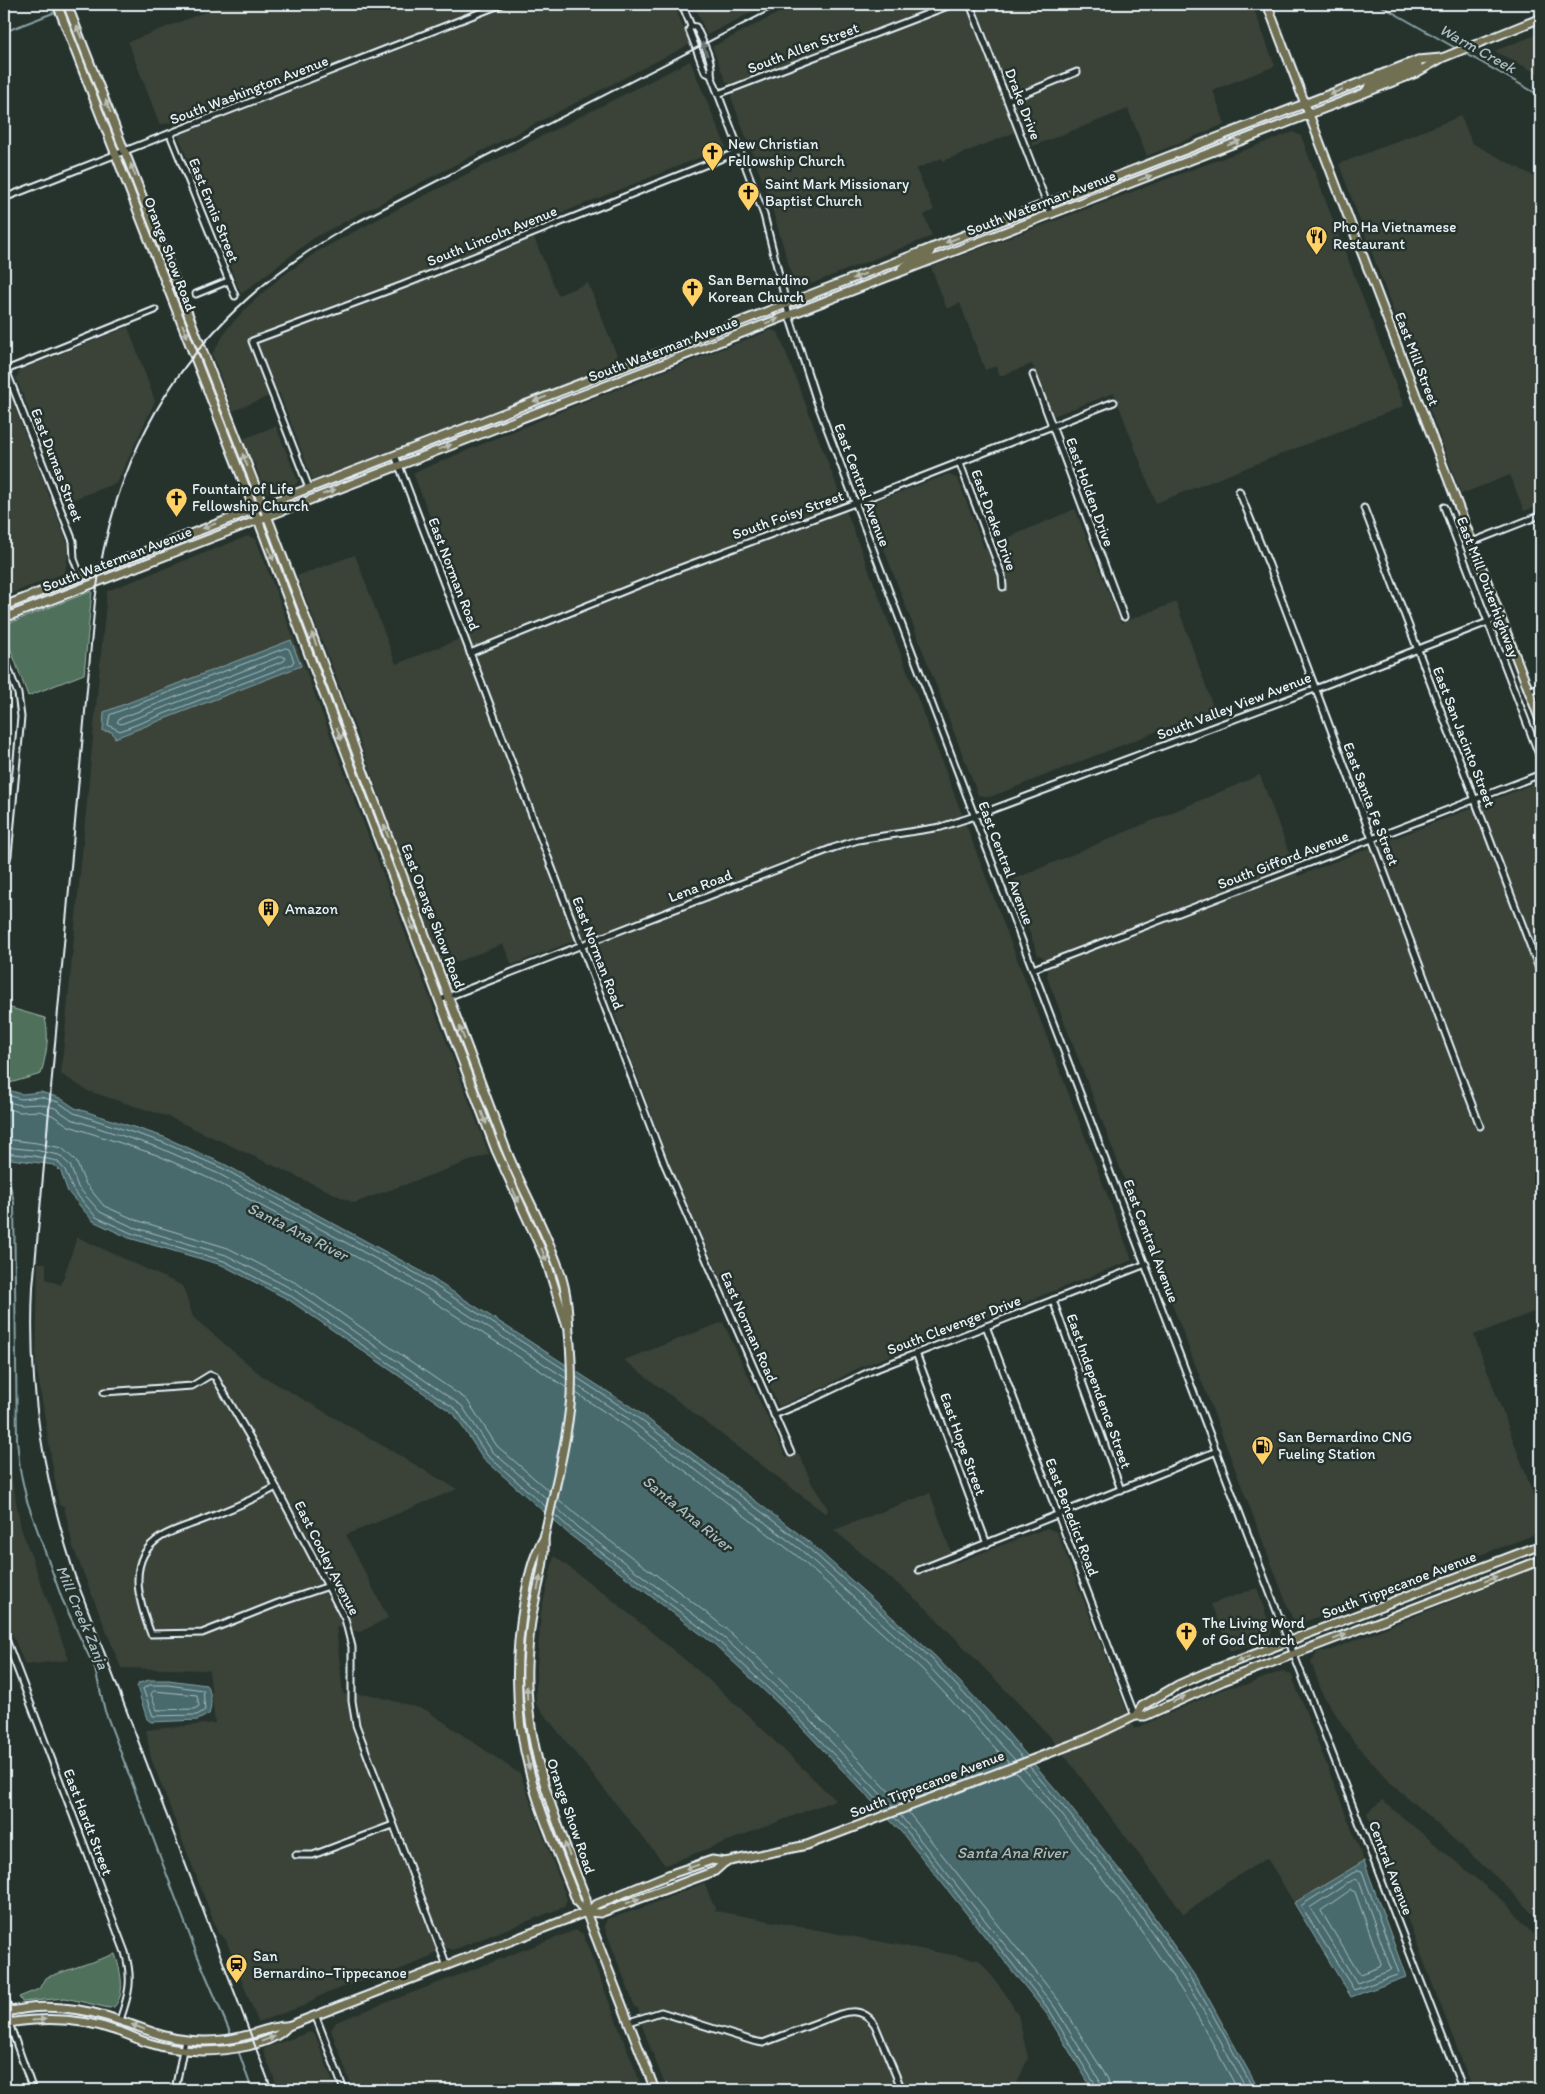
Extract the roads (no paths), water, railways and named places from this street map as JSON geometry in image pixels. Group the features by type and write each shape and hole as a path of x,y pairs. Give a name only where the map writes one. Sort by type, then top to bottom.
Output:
{"main road":[{"name":"East Mill Street","path":"1267,4 1541,723"},
{"name":"Orange Show Road","path":"68,6 262,505"},
{"name":"Orange Show Road","path":"59,7 254,509"},
{"name":"South Waterman Avenue","path":"4,618 1424,70 1442,58 1541,18"},
{"name":"South Waterman Avenue","path":"4,606 1418,60 1442,58"},
{"path":"1365,93 1371,84 1418,66 1418,60"},
{"path":"892,275 913,261 930,254 931,248"},
{"name":"East Orange Show Road","path":"262,505 513,1167 549,1241 561,1274 566,1294 572,1380 569,1415 544,1538"},
{"name":"East Orange Show Road","path":"254,509 502,1164 546,1260 570,1336"},
{"path":"322,688 331,685"},
{"path":"467,1072 476,1070"},
{"path":"524,1211 532,1206"},
{"name":"Orange Show Road","path":"544,1538 536,1549 520,1627 517,1686 521,1732 537,1797 577,1902 586,1912"},
{"name":"Orange Show Road","path":"544,1538 545,1552 530,1628 527,1685 534,1750 544,1786 586,1898 586,1912"},
{"name":"South Tippecanoe Avenue","path":"6,2018 46,2008 68,2009 120,2020 148,2031 185,2040 221,2040 241,2037 278,2025 288,2026 586,1912 596,1904 668,1875 712,1860 725,1862 806,1845 1089,1738 1134,1716 1142,1706 1178,1685 1541,1545"},
{"name":"South Tippecanoe Avenue","path":"1134,1716 1144,1716 1223,1680 1294,1655 1541,1560"},
{"path":"520,1627 530,1628"},
{"name":"South Tippecanoe Avenue","path":"586,1912 600,1913 715,1871 725,1862"},
{"path":"586,1912 655,2090"},
{"name":"South Tippecanoe Avenue","path":"6,2018 70,2020 94,2024 149,2043 184,2050 228,2050 281,2035 288,2026"},
{"path":"117,2031 120,2020"}],"street":[{"name":"South Washington Avenue","path":"4,198 502,4"},
{"name":"East Central Avenue","path":"682,4 691,26 696,28 703,44 712,68 711,75 764,215 786,304 806,370 855,503 1294,1655"},
{"name":"South Allen Street","path":"718,94 953,4"},
{"name":"Drake Drive","path":"970,4 1051,214"},
{"path":"1008,100 1078,72"},
{"name":"East Ennis Street","path":"170,134 235,296"},
{"name":"South Lincoln Avenue","path":"309,488 252,341 403,285 740,151"},
{"path":"196,294 228,281"},
{"path":"5,367 156,310"},
{"name":"East Dumas Street","path":"5,367 73,541 74,559 80,576"},
{"name":"East Holden Drive","path":"1033,375 1124,617"},
{"name":"South Foisy Street","path":"470,653 678,569 855,503 1114,402"},
{"name":"East Norman Road","path":"395,455 665,1165 791,1453"},
{"name":"East Drake Drive","path":"959,461 1002,575 1003,587"},
{"name":"East Santa Fe Street","path":"1239,491 1269,565 1480,1126"},
{"name":"East Mill Outerhighway","path":"1444,507 1541,760"},
{"name":"East San Jacinto Street","path":"1364,508 1541,974"},
{"path":"1472,542 1541,515"},
{"name":"South Valley View Avenue","path":"975,816 1315,689 1501,617"},
{"path":"4,657 18,694 22,717 8,855 4,871"},
{"path":"1529,691 1541,686"},
{"name":"South Gifford Avenue","path":"1034,969 1541,774"},
{"name":"Lena Road","path":"440,1000 833,848 858,840 941,827 975,816"},
{"name":"South Clevenger Drive","path":"774,1415 813,1399 858,1376 1146,1264"},
{"name":"East Independence Street","path":"1054,1300 1121,1490"},
{"name":"East Benedict Road","path":"986,1326 1134,1716"},
{"name":"East Hope Street","path":"916,1353 987,1544"},
{"name":"East Cooley Avenue","path":"104,1392 192,1386 210,1375 215,1377 276,1487 345,1619 350,1634 353,1660 352,1701 356,1725 447,1966"},
{"path":"919,1570 1217,1451"},
{"path":"276,1487 246,1503 168,1534 154,1542 142,1558 137,1579 138,1596 151,1634 196,1634 329,1586"},
{"name":"East Hardt Street","path":"4,1634 127,1960 131,1983 129,1997 120,2020"},
{"name":"Central Avenue","path":"1294,1655 1463,2090"},
{"path":"296,1855 313,1855 393,1825"},
{"path":"4,1993 6,2018 33,2090"},
{"path":"629,2022 661,2012 763,2043 840,2014 850,2011 860,2012 868,2016 875,2025 902,2090"},
{"path":"316,2016 344,2090"},
{"path":"175,2090 185,2040"}],"water":[{"path":"291,640 301,666 115,738 112,732 103,731 104,712"},
{"name":"Santa Ana River","path":"4,1089 22,1094 41,1092 60,1098 75,1108 164,1137 224,1164 419,1270 636,1410 808,1541 935,1656 1000,1724 1064,1799 1139,1895 1201,1985 1259,2090 1093,2090 1046,2013 902,1833 786,1711 714,1644 570,1535 483,1458 454,1414 289,1300 222,1265 129,1238 93,1221 68,1192 61,1172 54,1165 4,1158"},
{"path":"149,1680 169,1680 206,1685 211,1699 209,1714 198,1720 151,1722 147,1719 137,1687 139,1683"},
{"path":"1364,1861 1406,1977 1351,1997 1294,1903"}],"waterway":[{"name":"Warm Creek","path":"70,6 77,4"},
{"name":"Warm Creek","path":"1378,4 1459,50"},
{"name":"Warm Creek","path":"4,32 66,8"},
{"name":"Warm Creek","path":"1463,52 1541,96"},
{"name":"Mill Creek Zanja","path":"4,1160 14,1202 17,1440 20,1470 27,1501 62,1599 95,1669 105,1711 196,1952 232,2037"},
{"name":"Mill Creek Zanja","path":"238,2050 252,2090"}],"railway":[{"path":"272,2090 75,1576 54,1504 46,1468 36,1398 33,1362 33,1287 95,601 106,539 123,482 146,429 176,380 211,335 252,294 300,257 353,224 782,4"}],"place":[{"name":"New Christian Fellowship Church","path":"712,172"},
{"name":"Saint Mark Missionary Baptist Church","path":"749,212"},
{"name":"Pho Ha Vietnamese Restaurant","path":"1317,255"},
{"name":"San Bernardino Korean Church","path":"692,308"},
{"name":"Fountain of Life Fellowship Church","path":"176,517"},
{"name":"Amazon","path":"269,928"},
{"name":"San Bernardino CNG Fueling Station","path":"1262,1465"},
{"name":"The Living Word of God Church","path":"1186,1651"},
{"name":"San Bernardino–Tippecanoe","path":"237,1984"}]}
